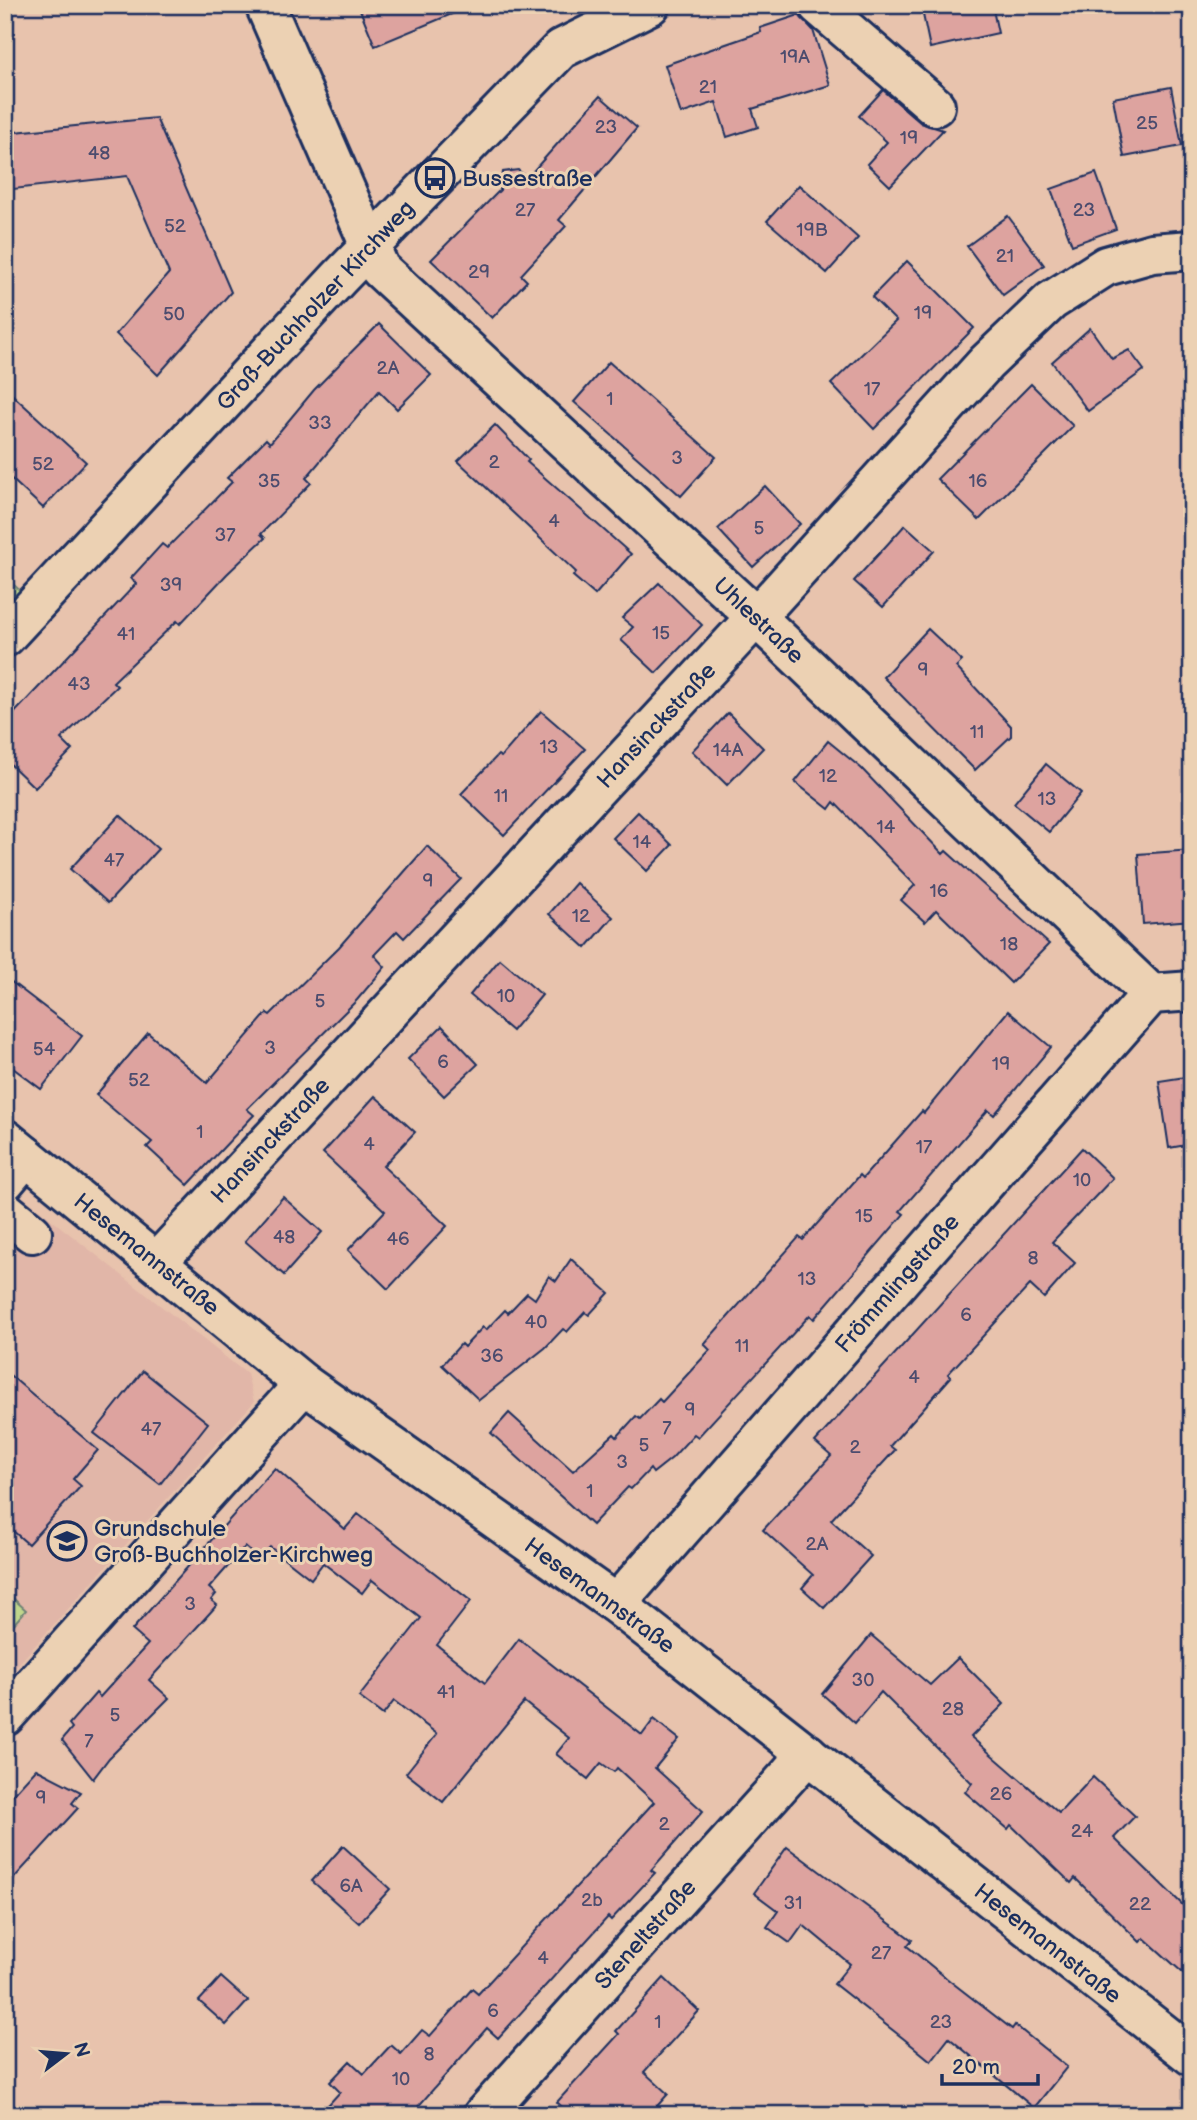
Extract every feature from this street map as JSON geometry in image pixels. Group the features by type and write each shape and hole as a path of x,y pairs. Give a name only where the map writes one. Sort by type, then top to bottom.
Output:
{"street":[{"path":"265,5 369,247"},
{"name":"Groß-Buchholzer Kirchweg","path":"5,637 369,247 561,49 650,5"},
{"path":"817,5 935,106"},
{"name":"Uhlestraße","path":"369,247 380,269 757,617 1151,994"},
{"name":"Hansinckstraße","path":"158,1261 757,617 986,363 1051,301 1106,266 1152,253 1192,250"},
{"path":"1151,994 1192,991"},
{"name":"Frömmlingstraße","path":"616,1604 1151,994"},
{"name":"Hesemannstraße","path":"12,1159 158,1261 304,1384 616,1604 1192,2056"},
{"path":"5,1716 304,1384"},
{"name":"Steneltstraße","path":"483,2115 808,1754"}],"shaded area":[{"name":"Grundschule Groß-Buchholzer-Kirchweg","path":"5,1183 247,1374 254,1402 5,1679"}],"green space":[{"path":"5,577 24,594 5,614"},
{"path":"5,1591 26,1610 5,1634"}],"building":[{"path":"358,5 471,5 471,6 375,46"},
{"path":"921,5 992,5 998,33 930,48"},
{"path":"799,15 813,30 830,85 752,109 758,127 727,137 716,102 681,114 665,65 761,32 760,28"},
{"path":"1171,87 1182,146 1124,157 1113,98"},
{"path":"883,90 921,123 943,130 890,186 867,164 887,142 859,116"},
{"path":"600,96 637,128 559,220 566,226 521,275 527,281 492,318 431,260 500,190 503,172 518,170 527,178"},
{"path":"156,118 231,292 158,375 116,334 169,273 127,176 5,190 5,133"},
{"path":"1096,173 1116,229 1072,245 1051,189"},
{"path":"799,185 858,238 827,273 767,221"},
{"path":"1008,216 1044,265 1003,295 967,246"},
{"path":"907,261 974,328 874,429 831,384 896,321 872,297"},
{"path":"379,324 431,375 397,409 379,391 306,478 311,483 261,534 265,538 180,624 177,621 113,682 117,686 61,739 72,750 35,788 5,759 5,723 136,584 131,578 162,544 167,548 232,482 227,478 266,439 270,443 314,390"},
{"path":"1090,328 1112,359 1129,350 1144,370 1088,411 1052,362"},
{"path":"609,362 716,457 681,496 574,402"},
{"path":"1031,384 1073,426 979,520 937,479"},
{"path":"5,388 86,462 43,508 5,473"},
{"path":"495,425 529,460 527,462 631,554 595,595 573,576 576,572 458,461"},
{"path":"765,486 800,524 753,567 718,529"},
{"path":"905,525 934,551 883,607 854,581"},
{"path":"659,583 702,625 656,673 621,640 633,627 622,618"},
{"path":"928,629 962,661 956,667 1011,726 1011,736 975,770 883,677"},
{"path":"541,711 585,749 504,835 461,794 498,755 501,757"},
{"path":"728,713 763,748 727,785 692,751"},
{"path":"828,741 861,768 943,854 946,851 1049,944 1011,983 936,910 925,922 901,900 915,885 834,802 829,809 795,782"},
{"path":"1046,764 1081,793 1049,832 1014,803"},
{"path":"638,812 672,845 647,871 613,838"},
{"path":"120,815 158,849 108,903 70,869"},
{"path":"427,846 461,879 404,938 397,931 374,955 385,967 357,1000 247,1109 254,1115 188,1185 147,1147 152,1142 96,1095 148,1033 207,1083 267,1013 270,1015 339,947"},
{"path":"1192,850 1192,920 1143,924 1138,854"},
{"path":"576,883 613,917 586,948 549,914"},
{"path":"500,959 542,995 512,1031 470,995"},
{"path":"5,977 82,1036 41,1089 5,1062"},
{"path":"1008,1011 1051,1047 994,1115 988,1110 900,1211 904,1214 814,1319 810,1315 698,1437 694,1434 672,1458 653,1473 650,1469 631,1489 628,1487 592,1525 491,1433 509,1413 573,1471 614,1434 617,1437 636,1416 640,1419 659,1399 662,1402 710,1350 704,1344 799,1237 803,1240 860,1175 863,1178 922,1111 924,1113"},
{"path":"442,1026 478,1064 444,1096 408,1059"},
{"path":"1192,1076 1192,1144 1169,1148 1159,1081"},
{"path":"375,1096 415,1132 383,1166 447,1226 388,1289 348,1250 385,1211 323,1153"},
{"path":"1082,1148 1113,1178 1052,1242 1075,1263 1044,1298 1030,1285 948,1374 951,1377 890,1446 895,1450 831,1520 871,1556 824,1608 802,1588 813,1575 763,1530 831,1456 815,1442"},
{"path":"283,1197 322,1232 284,1275 245,1241"},
{"path":"571,1259 609,1293 589,1315 585,1312 567,1332 563,1329 545,1348 479,1400 442,1365 461,1344 464,1347 483,1327 486,1330 505,1310 508,1313 527,1293 535,1299 549,1276 556,1281"},
{"path":"5,1371 98,1450 73,1479 81,1486 28,1544 5,1524"},
{"path":"143,1371 208,1423 160,1484 94,1433"},
{"path":"275,1468 345,1529 358,1514 471,1601 437,1645 485,1683 519,1639 642,1735 654,1719 679,1739 655,1768 703,1811 651,1870 655,1873 611,1920 608,1917 498,2038 487,2028 416,2109 413,2107 406,2115 319,2115 340,2092 330,2082 350,2061 364,2074 391,2045 401,2054 422,2030 430,2036 472,1989 478,1994 654,1802 617,1768 614,1772 601,1763 588,1779 556,1754 569,1738 524,1702 443,1802 406,1773 437,1734 394,1701 383,1715 359,1697 421,1618 372,1580 362,1593 323,1563 311,1579 270,1547 259,1559 245,1547 209,1588 216,1594 211,1600 217,1605 149,1680 169,1698 109,1758 93,1779 62,1740 72,1728 69,1724 96,1693 100,1697 148,1644 132,1630"},
{"path":"871,1635 930,1685 958,1658 1004,1704 971,1737 1059,1813 1093,1777 1135,1816 1114,1838 1192,1914 1192,1981 1144,1938 1140,1942 1075,1878 1071,1883 1011,1825 1008,1829 965,1792 972,1783 881,1692 855,1723 822,1694"},
{"path":"36,1769 81,1792 72,1803 78,1808 5,1888 5,1803"},
{"path":"343,1846 390,1889 359,1923 312,1881"},
{"path":"787,1847 912,1940 907,1946 950,1981 1012,2029 1015,2025 1067,2067 1034,2108 949,2038 931,2061 834,1984 850,1964 803,1925 790,1943 767,1927 778,1911 754,1893"},
{"path":"221,1977 248,2001 226,2025 199,2001"},
{"path":"664,1978 699,2011 644,2072 668,2094 649,2115 570,2115 557,2102 619,2034 616,2031"}],"place":[{"name":"Bussestraße","path":"435,178"},
{"name":"Grundschule Groß-Buchholzer-Kirchweg","path":"67,1541"}]}
